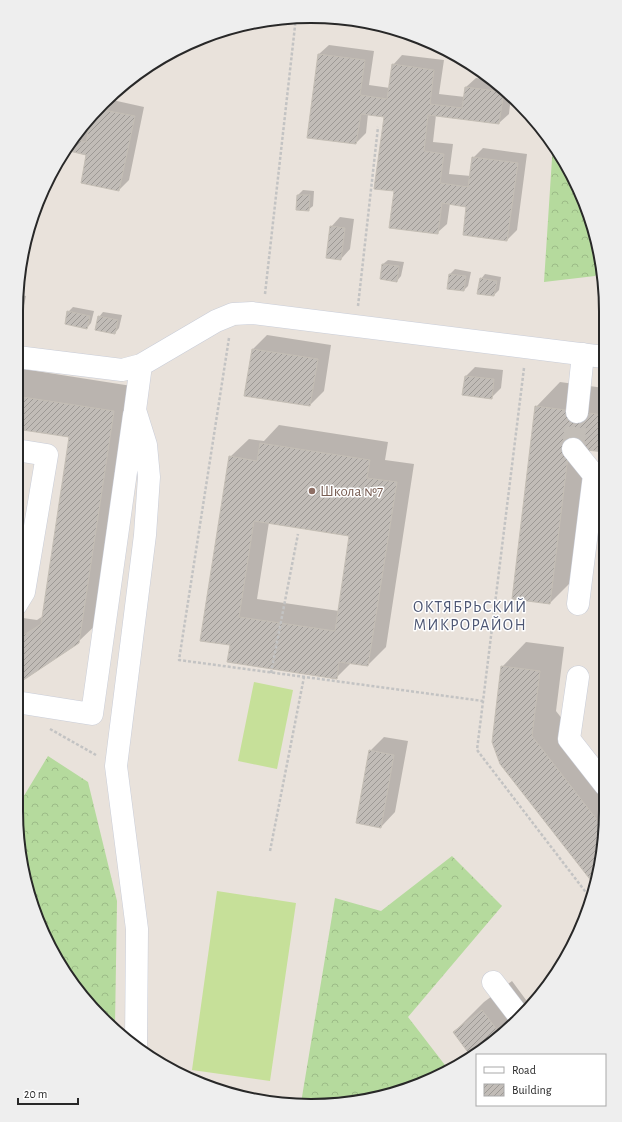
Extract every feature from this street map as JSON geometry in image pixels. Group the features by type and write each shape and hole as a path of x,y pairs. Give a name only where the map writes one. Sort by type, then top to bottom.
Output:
{"street":[{"path":"23,358 122,370 142,365 216,321 233,314 262,314 594,356 577,412"},
{"path":"23,703 92,714 142,365"},
{"path":"135,410 146,445 149,477 145,535 116,766 137,929 136,1039"},
{"path":"573,449 594,474 578,604"},
{"path":"23,451 46,455 23,594"},
{"path":"578,677 570,739 599,777"},
{"path":"493,982 517,1013"}],"path":[{"path":"262,314 295,24"},
{"path":"355,326 378,126"},
{"path":"233,314 179,660 483,701"},
{"path":"526,347 477,750 587,894"},
{"path":"271,673 298,534"},
{"path":"270,851 304,677"},
{"path":"49,729 116,766"}],"green space":[{"path":"552,155 569,184 584,218 597,273 595,276 544,282"},
{"path":"254,682 293,690 277,769 238,761"},
{"path":"48,756 88,782 117,901 115,1022 94,1001 72,971 53,938 38,904 25,849 23,797"},
{"path":"452,856 502,906 408,1017 445,1065 404,1084 386,1089 349,1097 302,1099 335,898 381,911"},
{"path":"217,891 296,903 270,1081 192,1070"}],"building":[{"path":"318,54 365,60 360,95 387,99 392,64 434,70 430,104 462,108 465,87 497,91 503,96 499,124 428,115 424,151 444,154 440,183 468,187 472,157 518,163 507,241 463,235 466,207 442,203 438,234 389,228 394,191 374,189 384,117 361,114 356,144 307,138"},
{"path":"104,110 135,116 119,191 81,183 86,155 72,152 80,141 86,142 89,128"},
{"path":"297,195 310,195 309,211 296,210"},
{"path":"330,226 345,228 341,260 326,258"},
{"path":"382,264 399,266 397,282 380,279"},
{"path":"449,274 466,276 464,291 447,289"},
{"path":"480,278 497,281 494,296 477,294"},
{"path":"67,311 90,316 87,329 65,324"},
{"path":"98,316 118,320 115,334 95,330"},
{"path":"252,349 318,359 310,406 244,396"},
{"path":"465,376 494,379 492,399 462,395"},
{"path":"23,397 114,411 79,643 23,680 23,636 41,624 69,437 23,430"},
{"path":"535,406 599,414 599,451 569,448 550,604 512,599"},
{"path":"260,443 370,460 367,478 397,482 368,666 339,662 337,679 227,662 230,645 200,641 229,456 257,461","holes":["254,521 349,536 335,631 239,617"]},
{"path":"501,666 540,671 532,736 598,822 597,849 590,880 500,764 492,742"},
{"path":"369,750 394,755 381,828 356,823"},
{"path":"482,1010 498,1031 468,1052 453,1032"}],"tunnel":[{"path":"573,449 577,412"}],"place":[{"name":"Школа №7","path":"312,491"}],"district":[{"name":"ОКТЯБРЬСКИЙ МИКРОРАЙОН","path":"470,616"}]}
